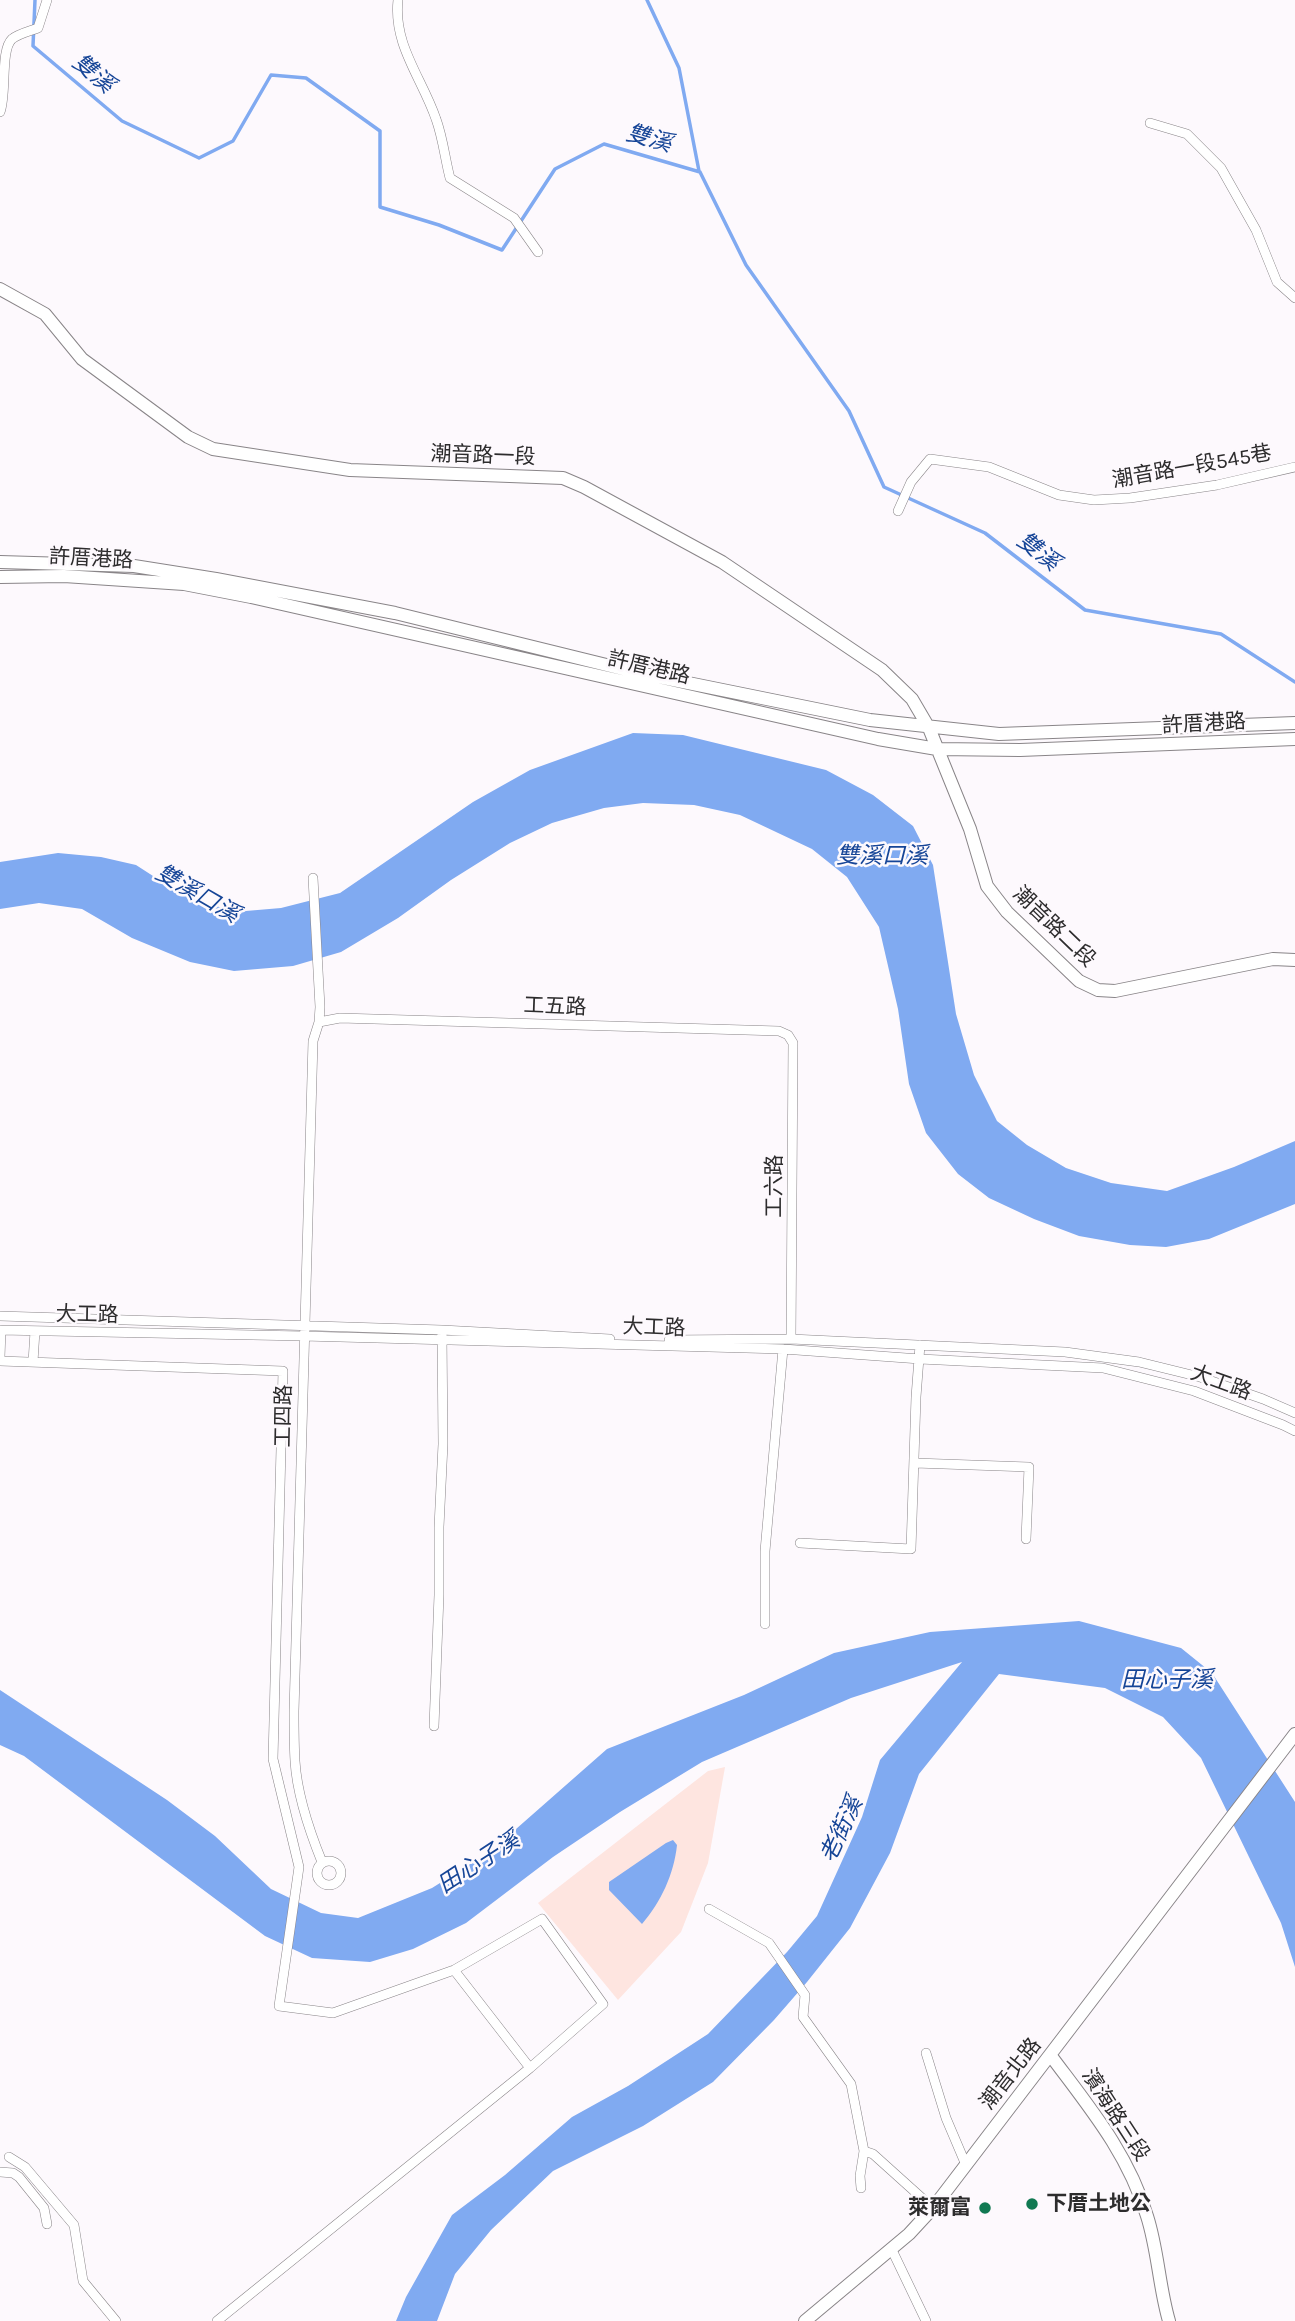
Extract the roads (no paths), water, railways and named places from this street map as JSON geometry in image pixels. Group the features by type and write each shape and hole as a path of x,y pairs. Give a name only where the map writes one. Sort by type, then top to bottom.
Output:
{"street":[{"path":"0,112 4,97 7,46 12,38 38,28 47,0"},
{"path":"398,0 396,16 404,51 436,119 450,178 514,218 538,252"},
{"path":"1150,123 1187,134 1221,168 1256,230 1277,282 1295,298"},
{"name":"潮音路一段","path":"0,289 45,314 82,359 188,437 213,449 350,470 563,478 584,487 722,562 882,670 912,699 933,738"},
{"name":"潮音路一段545巷","path":"900,507 911,482 930,458 989,467 1059,495 1094,500 1130,498 1217,485 1295,467"},
{"name":"許厝港路","path":"0,562 134,566 215,585 395,612 639,673 870,720 933,738 1020,750 1295,739"},
{"name":"許厝港路","path":"0,576 64,576 215,585 251,597 878,739 1295,723"},
{"name":"潮音路二段","path":"933,738 970,829 987,886 1007,912 1079,981 1098,990 1115,991 1273,959 1295,960"},
{"name":"工四路","path":"313,882 320,1007 313,1041 303,1325 295,1761 311,1834 322,1862"},
{"name":"工五路","path":"319,1022 340,1018 779,1031 788,1035"},
{"name":"工六路","path":"788,1035 793,1043 791,1339"},
{"name":"大工路","path":"0,1315 303,1325 442,1335 783,1349 1103,1368 1194,1391 1295,1432"},
{"path":"1,1330 0,1359 283,1371 273,1759 299,1867 279,2006 333,2014 454,1970 542,1919 603,2004 530,2068 218,2321"},
{"name":"大工路","path":"1,1330 646,1340 791,1339 1065,1352 1139,1362 1200,1377 1295,1413"},
{"path":"33,1362 35,1331"},
{"path":"434,1726 443,1444 442,1335"},
{"path":"800,1543 911,1549 920,1345"},
{"path":"765,1624 765,1551 783,1349"},
{"path":"915,1463 1029,1467 1026,1539"},
{"name":"潮音北路","path":"805,2321 909,2234 933,2208 1295,1734"},
{"path":"709,1909 769,1943 805,1995 803,2017 850,2084 864,2151 861,2188"},
{"path":"454,1970 530,2068"},
{"path":"926,2053 946,2118 966,2165"},
{"name":"濱海路三段","path":"1051,2056 1113,2139 1134,2180 1148,2218 1162,2298 1169,2321"},
{"path":"864,2151 873,2154 933,2208"},
{"path":"9,2157 25,2166 74,2225 83,2281 116,2321"},
{"path":"0,2172 13,2173 19,2177 44,2207 47,2224"},
{"path":"891,2248 926,2321"}],"water":[{"name":"雙溪口溪","path":"633,733 683,735 826,770 873,795 913,826 933,865 956,1014 974,1075 997,1121 1027,1145 1066,1168 1111,1183 1167,1191 1295,1141 1295,1204 1209,1239 1166,1247 1130,1245 1079,1236 989,1198 958,1174 926,1133 909,1084 898,1009 879,927 847,877 812,849 740,815 694,805 643,803 604,808 552,823 510,843 398,918 341,952 293,966 234,971 190,962 132,938 82,909 39,903 0,909 0,862 58,853 101,857 136,865 181,894 234,912 281,908 340,893 473,802 530,770"},
{"name":"田心子溪","path":"1079,1621 1181,1648 1212,1673 1295,1802 1295,1967 1281,1923 1201,1758 1163,1717 1105,1688 999,1674 919,1774 890,1853 850,1928 774,2020 713,2082 643,2126 553,2171 491,2230 455,2274 437,2321 396,2321 406,2297 452,2215 505,2175 572,2117 628,2086 708,2034 787,1952 817,1916 862,1817 880,1760 962,1662 851,1698 702,1762 553,1857 466,1923 413,1949 370,1962 312,1958 265,1936 24,1756 0,1745 0,1690 167,1800 215,1836 271,1889 321,1913 358,1918 432,1888 491,1851 607,1749 744,1695 834,1653 930,1632"},
{"path":"673,1840 677,1845 670,1877 661,1897 642,1924 609,1890 609,1882"}],"waterway":[{"name":"雙溪","path":"35,0 33,46 122,121 199,158 233,141 271,75 306,78 380,131 380,207 439,225 502,250 555,169 604,144 700,172 746,265 849,411 884,487 985,533 1085,610 1221,634 1295,682"},
{"path":"647,0 679,68 699,171"}],"place":[{"name":"下厝土地公","path":"1032,2204"},
{"name":"萊爾富","path":"985,2208"}],"water label":[{"name":"老街溪","path":"842,1830"}]}
